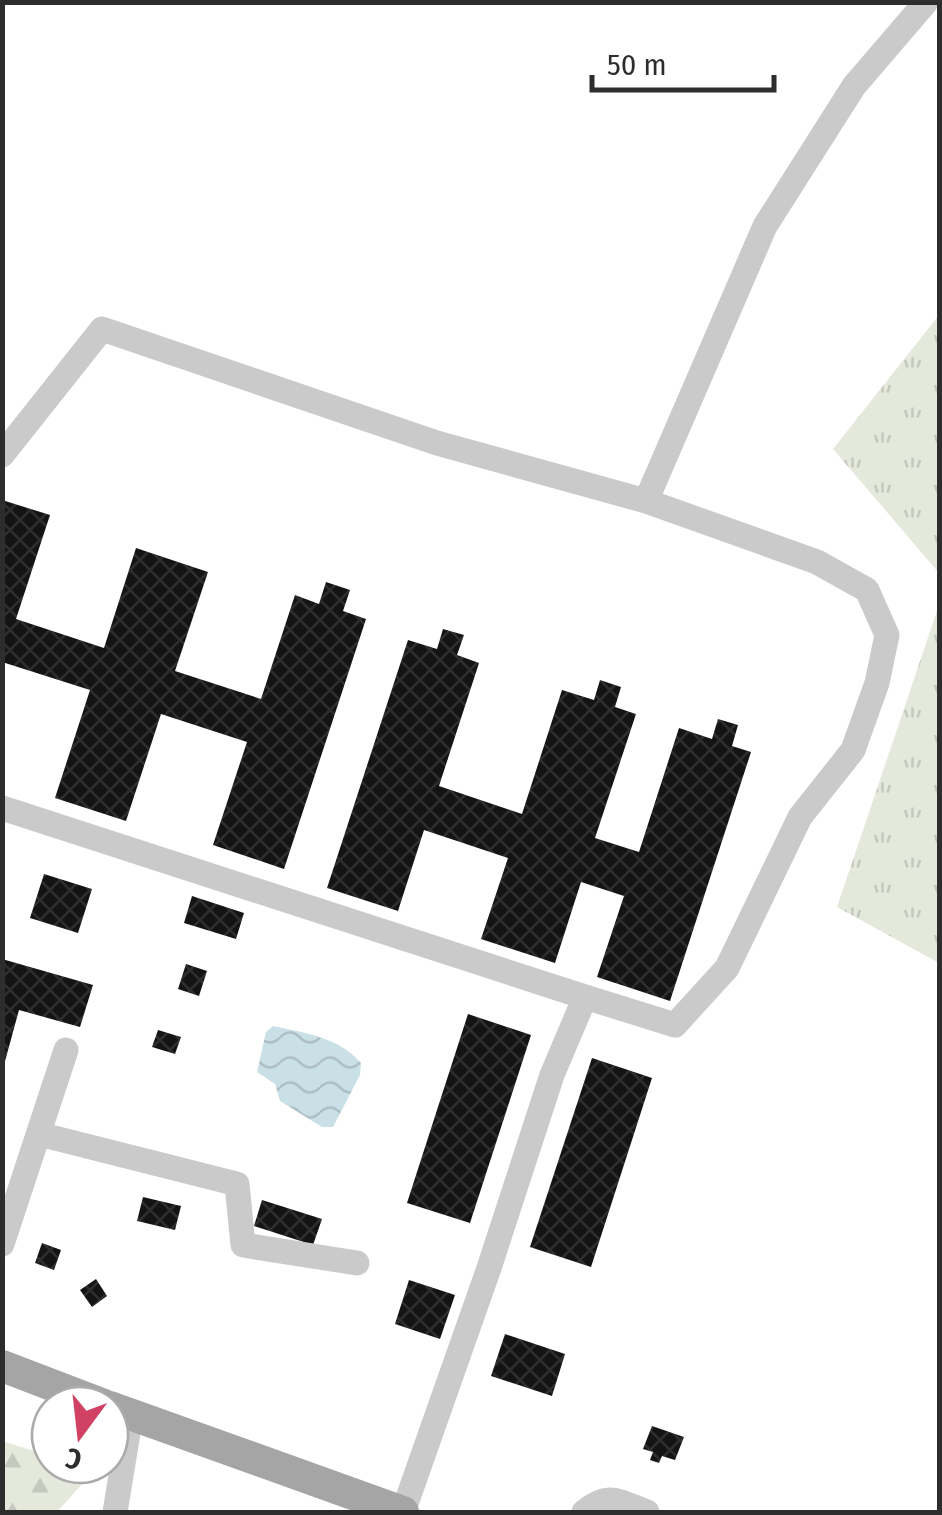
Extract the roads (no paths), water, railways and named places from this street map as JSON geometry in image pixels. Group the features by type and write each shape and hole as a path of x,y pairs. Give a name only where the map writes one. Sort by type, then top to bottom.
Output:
{"main road":[{"path":"2,1366 52,1385"},
{"path":"130,1414 403,1512"}],"lane":[{"path":"646,500 765,226 854,86 926,2"},
{"path":"2,455 102,330 437,442 646,500 817,562 867,590 887,635 877,684 853,750 800,817 727,968 675,1025 2,808"},
{"path":"403,1512 552,1075 585,997"},
{"path":"2,1244 66,1050"},
{"path":"39,1134 237,1184 243,1246 357,1263"},
{"path":"116,1485 116,1512"},
{"path":"584,1512 596,1502 612,1499 647,1512"}],"water":[{"path":"273,1026 332,1042 361,1063 360,1075 333,1127 322,1127 280,1101 275,1084 257,1072 266,1032"}]}
